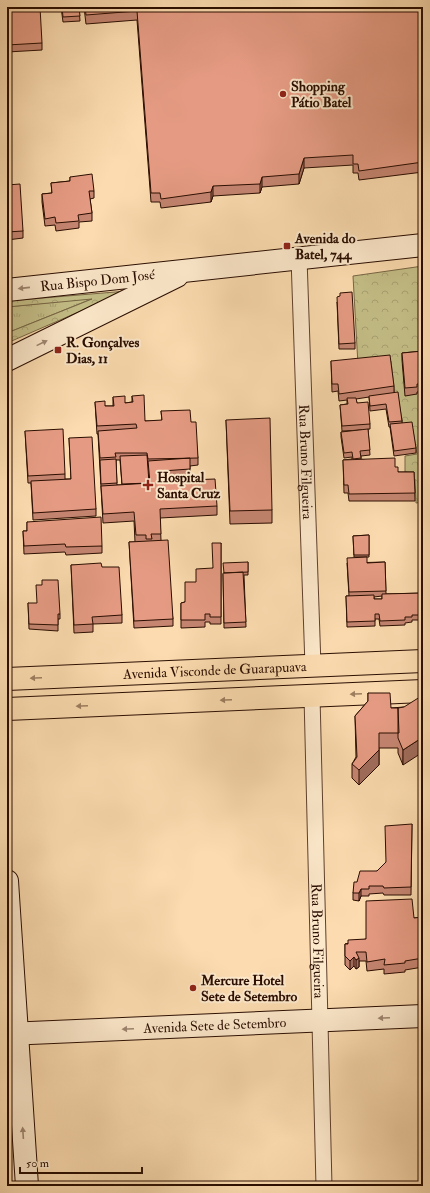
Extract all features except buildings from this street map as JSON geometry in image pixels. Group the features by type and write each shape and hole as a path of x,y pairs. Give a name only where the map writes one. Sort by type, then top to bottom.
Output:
{"main road":[{"name":"Rua Bispo Dom José","path":"7,290 423,245"},
{"path":"7,360 188,270"},
{"name":"Avenida Visconde de Guarapuava","path":"7,679 423,661"},
{"path":"73,676 122,704"},
{"name":"Avenida Visconde de Guarapuava","path":"7,709 423,691"},
{"path":"7,882 12,1034 27,1186"},
{"name":"Avenida Sete de Setembro","path":"12,1034 423,1016"}],"street":[{"name":"Rua Bruno Filgueira","path":"299,258 313,666"},
{"name":"Rua Bruno Filgueira","path":"312,696 324,1186"}],"green space":[{"path":"423,266 423,502 416,503 415,479 405,478 405,456 417,454 412,425 403,426 398,397 395,396 391,361 358,365 353,276"},
{"path":"127,291 7,343 7,333 92,299 7,307 7,301"},
{"path":"94,298 7,333 7,307"}],"place":[{"name":"Shopping Pátio Batel","path":"283,94"},
{"name":"Avenida do Batel, 744","path":"287,246"},
{"name":"R. Gonçalves Dias, 11","path":"58,350"},
{"name":"Hospital Santa Cruz","path":"148,485"},
{"name":"Mercure Hotel Sete de Setembro","path":"193,988"}]}
